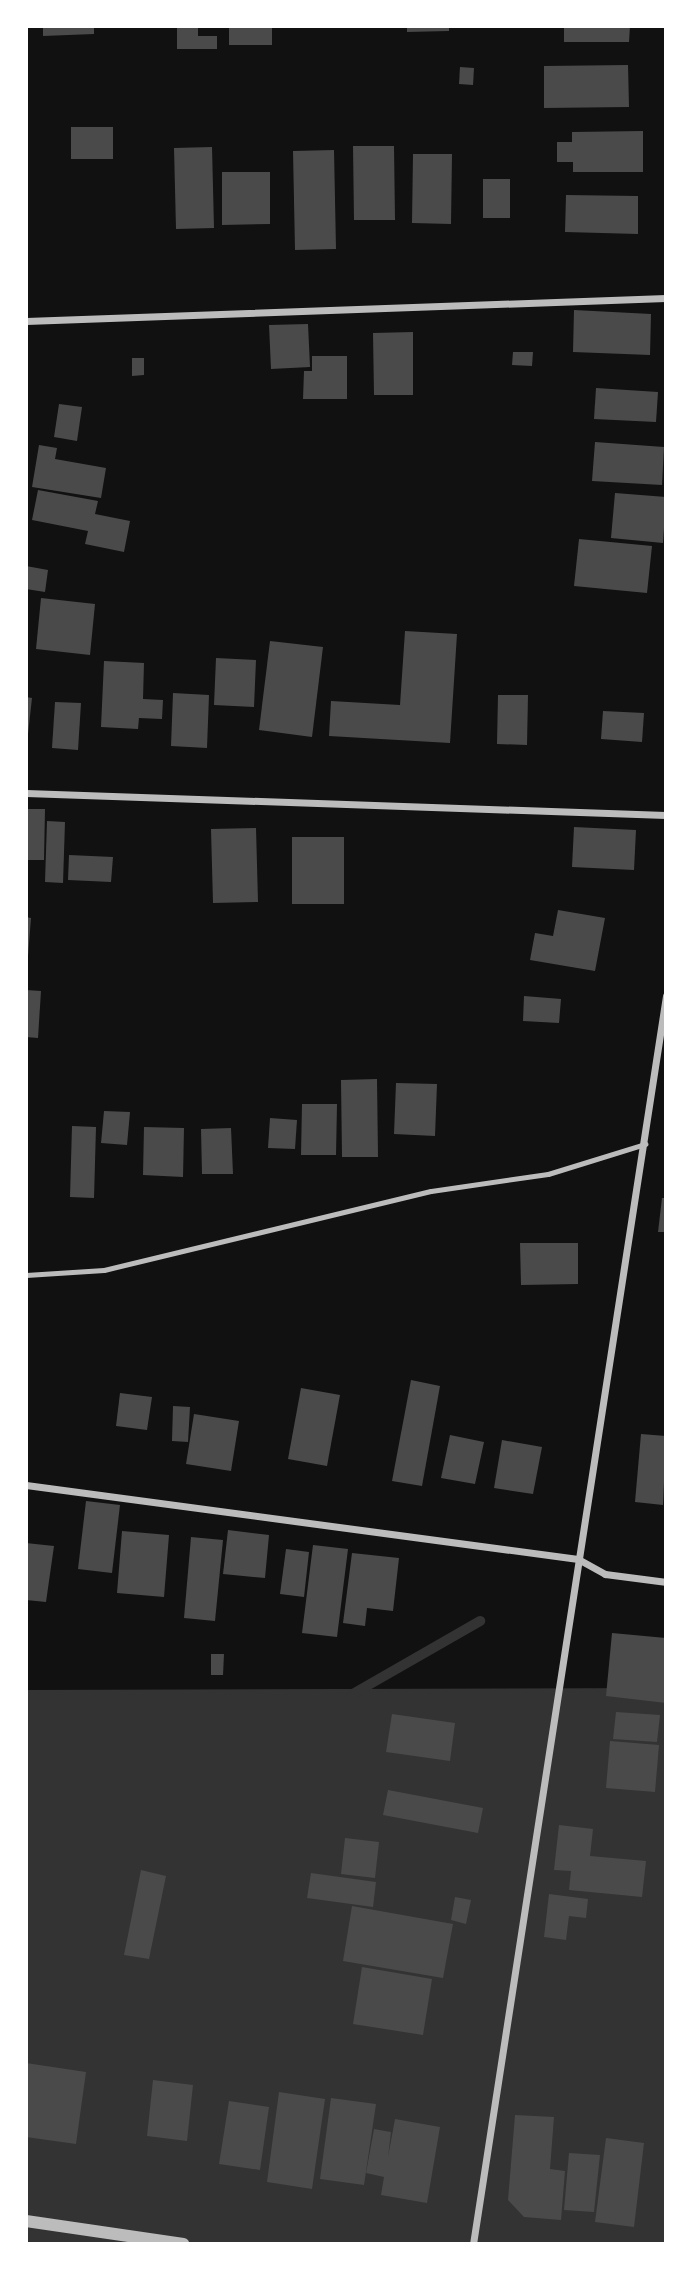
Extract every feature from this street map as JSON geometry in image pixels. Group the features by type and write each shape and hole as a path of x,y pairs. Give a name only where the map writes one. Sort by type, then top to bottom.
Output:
{"street":[{"path":"26,321 666,298"},
{"path":"26,793 666,815"},
{"path":"473,2244 578,1559 646,1144 666,996"},
{"path":"26,1485 578,1559 605,1574 666,1582"},
{"path":"26,2221 183,2244"}],"lane":[{"path":"26,1275 104,1270 431,1191 548,1174 646,1144"}],"shaded area":[{"path":"666,1688 666,2244 26,2244 26,1690"}],"building":[{"path":"43,26 94,26 94,34 43,36"},
{"path":"177,26 198,26 198,36 217,36 217,49 177,49"},
{"path":"229,26 272,26 272,45 229,45"},
{"path":"407,26 449,26 449,31 407,32"},
{"path":"564,26 630,26 629,42 564,42"},
{"path":"628,65 629,107 544,108 544,66"},
{"path":"460,67 474,68 473,85 459,84"},
{"path":"71,127 113,127 113,159 71,159"},
{"path":"643,131 643,172 573,172 573,162 557,162 557,142 572,142 572,132"},
{"path":"353,146 394,146 395,220 354,220"},
{"path":"212,147 214,228 176,229 174,148"},
{"path":"334,150 336,249 295,250 293,151"},
{"path":"413,154 452,154 451,224 412,223"},
{"path":"222,172 270,172 270,224 222,225"},
{"path":"483,179 510,179 510,218 483,218"},
{"path":"566,195 638,196 638,234 565,232"},
{"path":"574,310 651,314 650,355 573,352"},
{"path":"308,324 310,367 271,369 269,325"},
{"path":"413,332 413,395 374,395 373,333"},
{"path":"513,352 533,352 532,366 512,365"},
{"path":"312,356 347,356 347,399 303,399 304,371 312,371"},
{"path":"132,358 144,358 144,375 132,376"},
{"path":"596,388 658,392 656,422 594,419"},
{"path":"59,404 82,407 77,441 54,437"},
{"path":"595,442 664,447 662,485 592,481"},
{"path":"39,445 57,448 55,459 106,468 101,498 32,487"},
{"path":"38,490 98,501 95,514 130,521 124,552 85,544 88,531 32,520"},
{"path":"615,493 666,497 663,543 611,538"},
{"path":"579,539 652,546 647,593 574,586"},
{"path":"26,566 48,570 45,592 26,589"},
{"path":"41,598 95,604 90,655 36,649"},
{"path":"405,631 457,634 450,743 329,736 331,701 400,705"},
{"path":"270,641 323,647 312,737 259,730"},
{"path":"216,658 256,660 254,707 214,705"},
{"path":"104,661 144,663 143,699 163,700 162,719 139,718 138,729 101,727"},
{"path":"173,693 209,695 207,748 171,746"},
{"path":"498,695 528,695 527,745 497,744"},
{"path":"26,697 32,698 28,734 26,734"},
{"path":"55,702 81,703 78,750 52,748"},
{"path":"603,711 644,713 642,742 601,739"},
{"path":"26,809 45,809 44,860 26,860"},
{"path":"47,821 65,822 63,883 45,882"},
{"path":"574,827 636,830 634,870 572,867"},
{"path":"256,828 258,902 213,903 211,829"},
{"path":"292,837 344,837 344,904 292,904"},
{"path":"69,855 113,857 111,882 68,880"},
{"path":"558,910 605,918 595,971 530,960 535,933 553,936"},
{"path":"26,917 31,918 28,956 26,956"},
{"path":"26,990 41,991 38,1038 26,1037"},
{"path":"524,996 561,999 559,1023 523,1021"},
{"path":"377,1079 378,1157 342,1157 341,1080"},
{"path":"396,1083 437,1084 435,1136 394,1134"},
{"path":"302,1104 337,1104 336,1155 301,1155"},
{"path":"104,1111 130,1112 127,1145 101,1143"},
{"path":"270,1118 297,1120 295,1149 268,1148"},
{"path":"72,1126 96,1127 94,1198 70,1197"},
{"path":"144,1127 184,1128 183,1177 143,1175"},
{"path":"231,1128 233,1174 202,1174 201,1129"},
{"path":"662,1198 666,1198 666,1232 658,1232"},
{"path":"520,1243 578,1243 578,1284 521,1285"},
{"path":"411,1380 440,1386 422,1486 392,1481"},
{"path":"301,1388 340,1395 327,1466 288,1459"},
{"path":"120,1393 152,1397 147,1430 116,1426"},
{"path":"173,1406 190,1407 188,1442 172,1441"},
{"path":"194,1414 239,1421 231,1471 186,1464"},
{"path":"641,1434 666,1436 663,1505 635,1502"},
{"path":"450,1435 484,1442 475,1484 441,1478"},
{"path":"502,1440 542,1447 533,1494 494,1488"},
{"path":"86,1501 120,1505 112,1573 78,1569"},
{"path":"228,1530 269,1535 265,1578 223,1574"},
{"path":"122,1531 169,1535 164,1597 117,1593"},
{"path":"191,1537 223,1540 215,1621 184,1618"},
{"path":"26,1543 54,1546 46,1602 26,1600"},
{"path":"313,1545 348,1549 337,1637 302,1633"},
{"path":"286,1549 309,1552 304,1597 280,1594"},
{"path":"352,1553 399,1558 393,1611 367,1608 365,1626 343,1623"},
{"path":"612,1633 666,1638 666,1703 606,1696"},
{"path":"211,1654 224,1654 223,1675 211,1675"},
{"path":"616,1712 660,1715 657,1742 613,1739"},
{"path":"392,1714 455,1723 450,1761 386,1752"},
{"path":"610,1741 659,1745 655,1792 606,1788"},
{"path":"388,1790 483,1808 478,1833 383,1815"},
{"path":"559,1825 593,1829 590,1856 646,1861 642,1897 569,1890 571,1871 554,1870"},
{"path":"345,1838 379,1842 375,1878 341,1874"},
{"path":"141,1870 166,1876 149,1959 124,1955"},
{"path":"311,1873 376,1882 373,1907 307,1898"},
{"path":"549,1894 588,1899 586,1918 569,1916 566,1940 544,1937"},
{"path":"455,1897 471,1900 466,1924 451,1920"},
{"path":"352,1906 453,1924 443,1978 343,1961"},
{"path":"362,1967 432,1979 423,2035 353,2024"},
{"path":"26,2063 86,2072 76,2144 26,2137"},
{"path":"153,2080 193,2085 187,2141 147,2136"},
{"path":"279,2092 325,2099 312,2189 267,2182"},
{"path":"331,2098 376,2104 364,2185 320,2179"},
{"path":"229,2101 269,2107 260,2170 219,2164"},
{"path":"515,2115 554,2117 550,2169 565,2171 561,2220 524,2217 508,2200"},
{"path":"395,2119 440,2127 427,2203 381,2195 384,2177 366,2173 374,2129 391,2132 388,2157"},
{"path":"606,2138 644,2143 634,2227 595,2222"},
{"path":"569,2153 600,2155 594,2212 564,2210"}],"waterway":[{"path":"351,1695 480,1621"}]}
